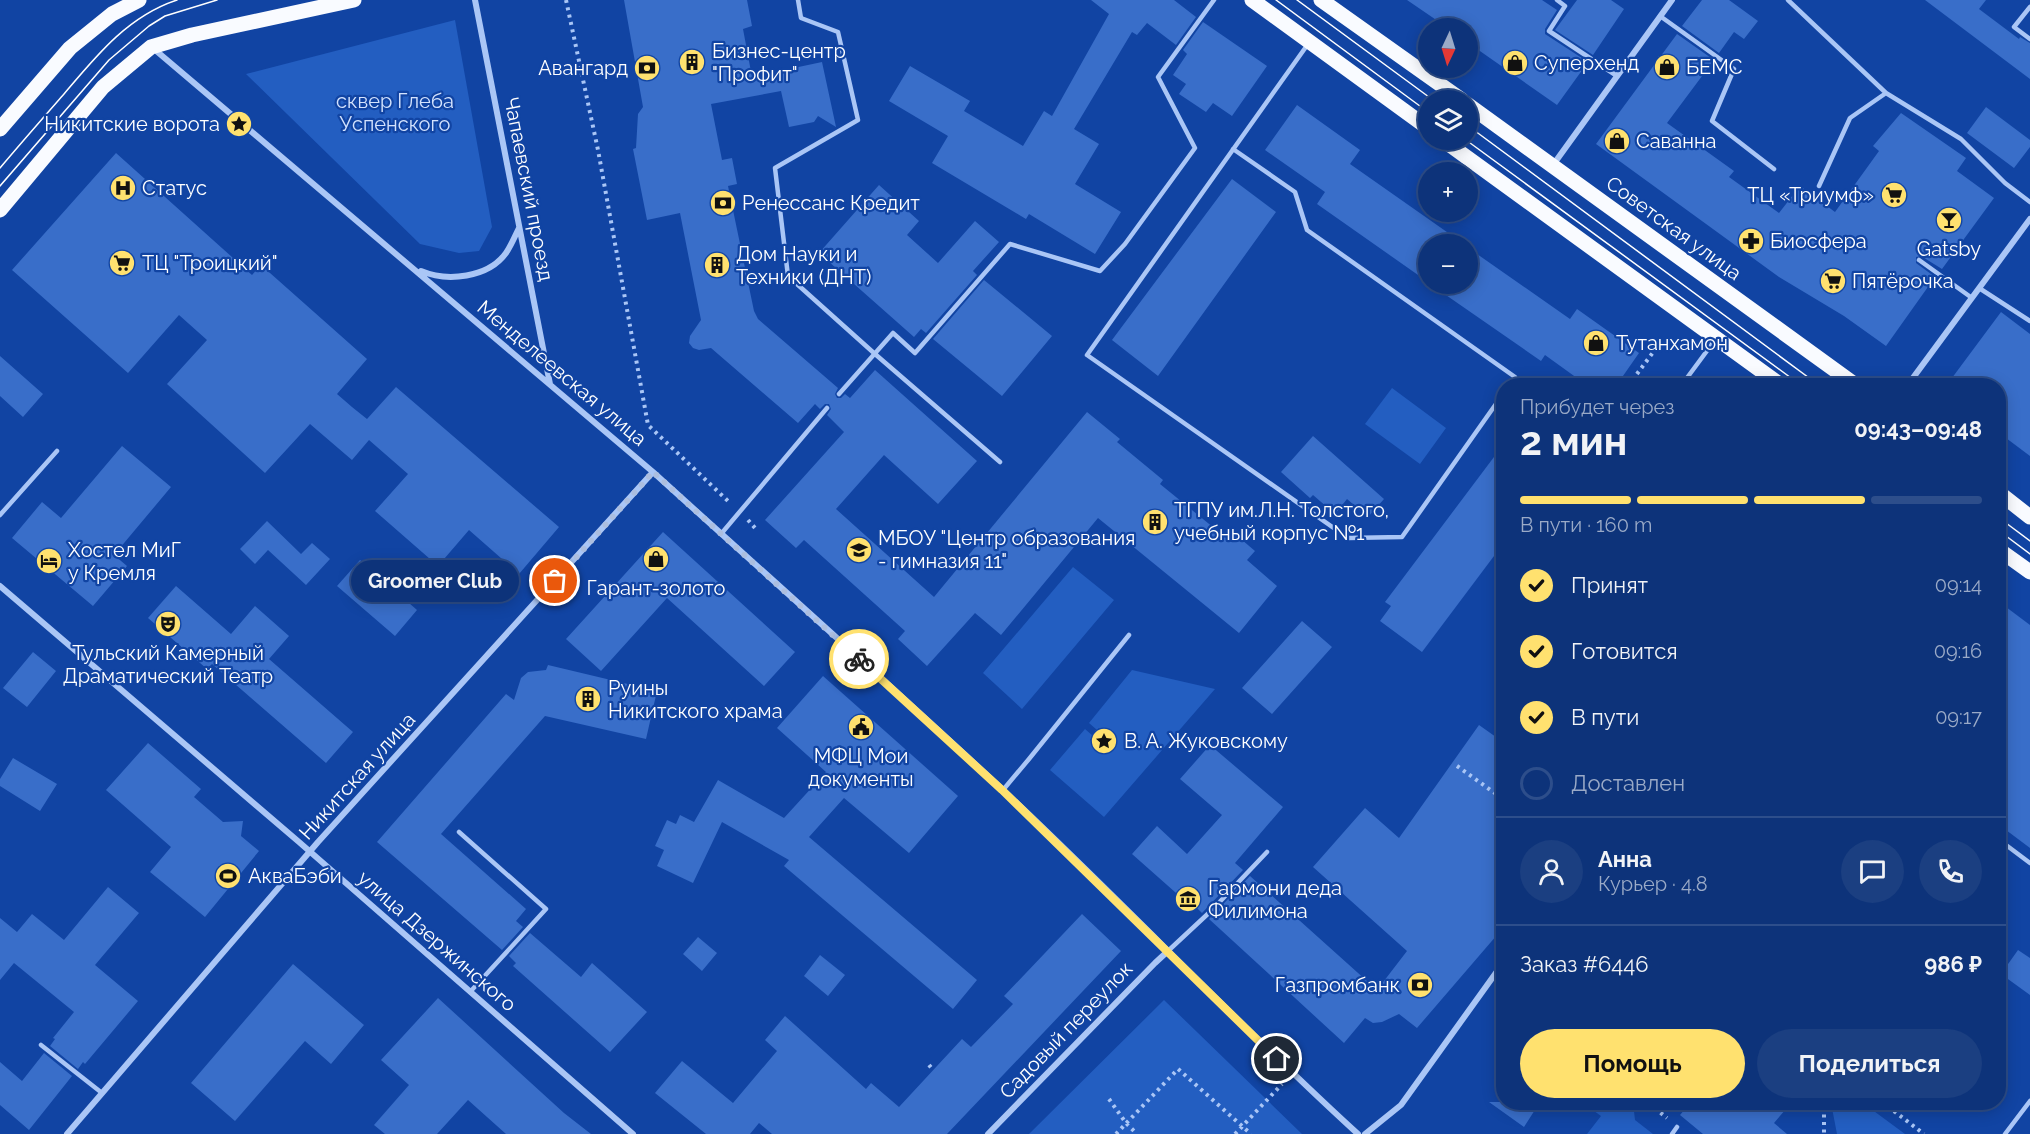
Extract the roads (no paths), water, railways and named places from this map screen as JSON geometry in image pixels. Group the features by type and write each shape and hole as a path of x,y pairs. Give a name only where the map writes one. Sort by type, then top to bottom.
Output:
{"main road":[{"path":"0,129 70,48 112,14 139,0"},
{"path":"0,210 103,87 151,47 192,35 354,0"},
{"path":"1252,0 1418,121"},
{"path":"1321,0 1448,90"},
{"name":"Советская улица","path":"1478,112 1846,378"},
{"path":"1457,150 1771,378"},
{"path":"2006,498 2030,517"},
{"path":"2006,555 2030,572"}],"street":[{"name":"Чапаевский проезд","path":"475,0 550,384"},
{"path":"1552,166 1672,0"},
{"name":"Менделеевская улица","path":"151,47 414,268 653,472 722,534 1002,790 1292,1074 1358,1134"},
{"path":"1913,378 2030,219"},
{"path":"414,268 428,274 458,276 477,273 494,266 507,252 519,227"},
{"name":"Никитская улица","path":"67,1134 310,852 653,472"},
{"name":"улица Дзержинского","path":"0,586 633,1134"},
{"name":"Садовый переулок","path":"988,1134 1168,951"},
{"path":"1365,1134 1401,1105 1496,973"}],"lane":[{"path":"798,0 801,18 838,32 858,120 775,168 788,276 874,354 1000,462"},
{"path":"838,394 893,333 915,353 1010,244 1100,271 1125,244 1195,148 1158,77 1215,0"},
{"path":"1557,0 1565,6 1549,31 1617,76"},
{"path":"1788,0 1886,93 1961,139 2005,183 2030,202"},
{"path":"2030,7 2014,27 2030,39"},
{"path":"1660,16 1734,69 1712,121 1774,169"},
{"path":"1309,42 1087,355 1348,538 1402,537 1496,404"},
{"path":"1819,186 1850,118 1886,93"},
{"path":"1233,149 1295,192 1307,230 1514,378"},
{"path":"1918,260 1972,298"},
{"path":"1979,288 2030,321"},
{"path":"1687,378 1717,338"},
{"path":"722,534 827,408"},
{"path":"0,515 57,451"},
{"path":"1002,790 1129,635"},
{"path":"459,832 546,909 470,992"},
{"path":"2006,845 2030,862"},
{"path":"1168,951 1267,852"},
{"path":"41,1045 102,1093"},
{"path":"2005,1134 2030,1101"},
{"path":"1672,1134 1677,1127"}],"tram line":[{"path":"0,168 114,39 143,16 177,0"},
{"path":"0,186 109,60 149,26 165,16 217,0"},
{"path":"1276,0 1418,105"},
{"path":"1297,0 1419,90"},
{"path":"1478,133 1809,378"},
{"path":"1478,149 1791,378"},
{"path":"2006,523 2030,541"},
{"path":"2006,536 2030,554"}],"place":[{"name":"Бизнес-центр \"Профит\"","path":"692,62"},
{"name":"Суперхенд","path":"1515,63"},
{"name":"БЕМС","path":"1667,67"},
{"name":"Авангард","path":"647,68"},
{"name":"Никитские ворота","path":"239,124"},
{"name":"Саванна","path":"1617,141"},
{"name":"Статус","path":"123,188"},
{"name":"ТЦ «Триумф»","path":"1894,195"},
{"name":"Ренессанс Кредит","path":"723,203"},
{"name":"Gatsby","path":"1949,220"},
{"name":"Биосфера","path":"1751,241"},
{"name":"ТЦ \"Троицкий\"","path":"122,263"},
{"name":"Дом Науки и Техники (ДНТ)","path":"717,265"},
{"name":"Пятёрочка","path":"1833,281"},
{"name":"Тутанхамон","path":"1596,343"},
{"name":"ТГПУ им.Л.Н. Толстого, учебный корпус №1","path":"1155,522"},
{"name":"МБОУ \"Центр образования - гимназия 11\"","path":"859,550"},
{"name":"Гарант-золото","path":"656,559"},
{"name":"Хостел МиГ у Кремля","path":"49,561"},
{"name":"Groomer Club","path":"555,581"},
{"name":"Тульский Камерный Драматический Театр","path":"168,624"},
{"name":"Руины Никитского храма","path":"588,699"},
{"name":"МФЦ Мои документы","path":"861,727"},
{"name":"В. А. Жуковскому","path":"1104,741"},
{"name":"АкваБэби","path":"228,876"},
{"name":"Гармони деда Филимона","path":"1188,899"},
{"name":"Газпромбанк","path":"1420,985"}],"park label":[{"name":"сквер Глеба Успенского","path":"395,112"}]}
